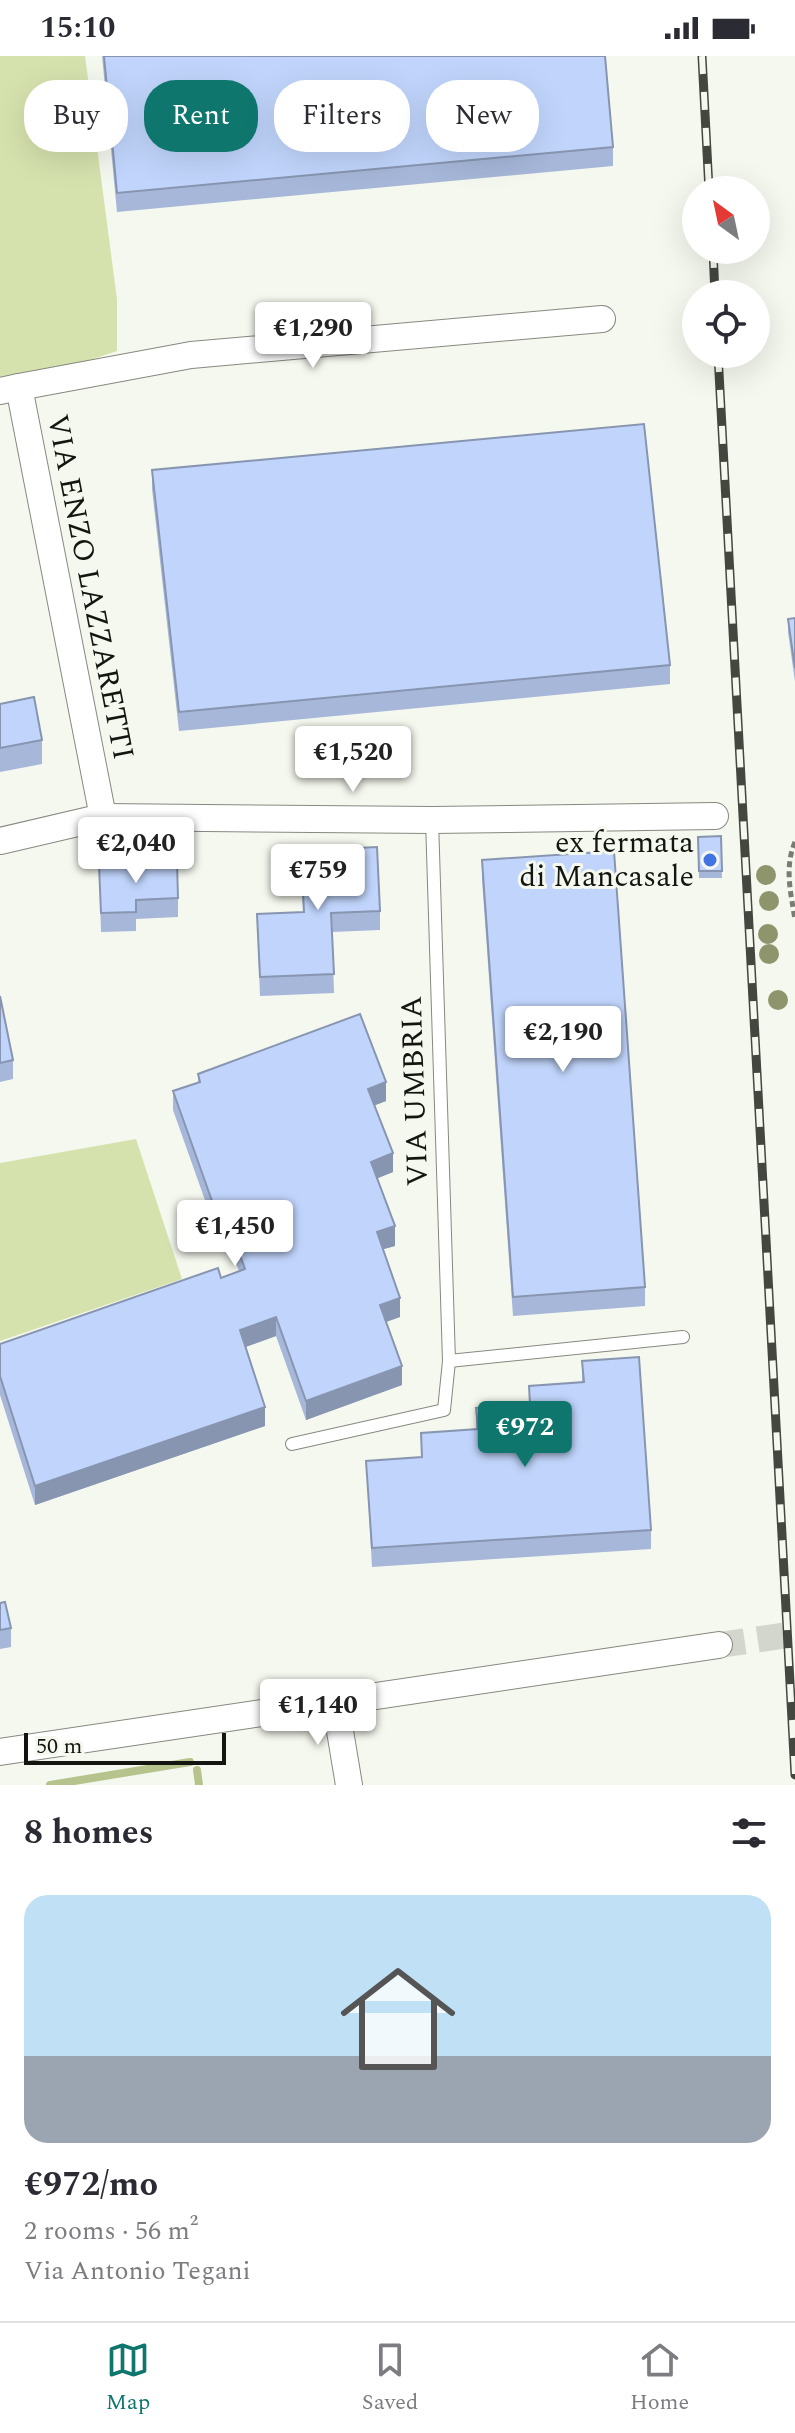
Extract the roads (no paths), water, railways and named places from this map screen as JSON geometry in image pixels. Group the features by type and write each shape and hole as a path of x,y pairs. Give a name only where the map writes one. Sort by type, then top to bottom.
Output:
{"street":[{"path":"9,389 191,355 602,319"},
{"name":"VIA ENZO LAZZARETTI","path":"9,389 103,817"},
{"path":"0,841 103,817 432,820 715,816"},
{"path":"0,1752 719,1645"},
{"path":"335,1701 349,1785"}],"lane":[{"name":"VIA UMBRIA","path":"292,1444 444,1410 449,1361 432,820"},
{"path":"449,1361 683,1337"}],"waterway":[{"path":"50,1785 190,1762"},
{"path":"197,1770 199,1785"}],"tunnel":[{"path":"719,1645 795,1634"}],"railway":[{"path":"702,56 708,176"},
{"path":"714,264 714,280"},
{"path":"719,368 795,1775"}],"place":[{"name":"ex fermata di Mancasale","path":"710,860"}]}
